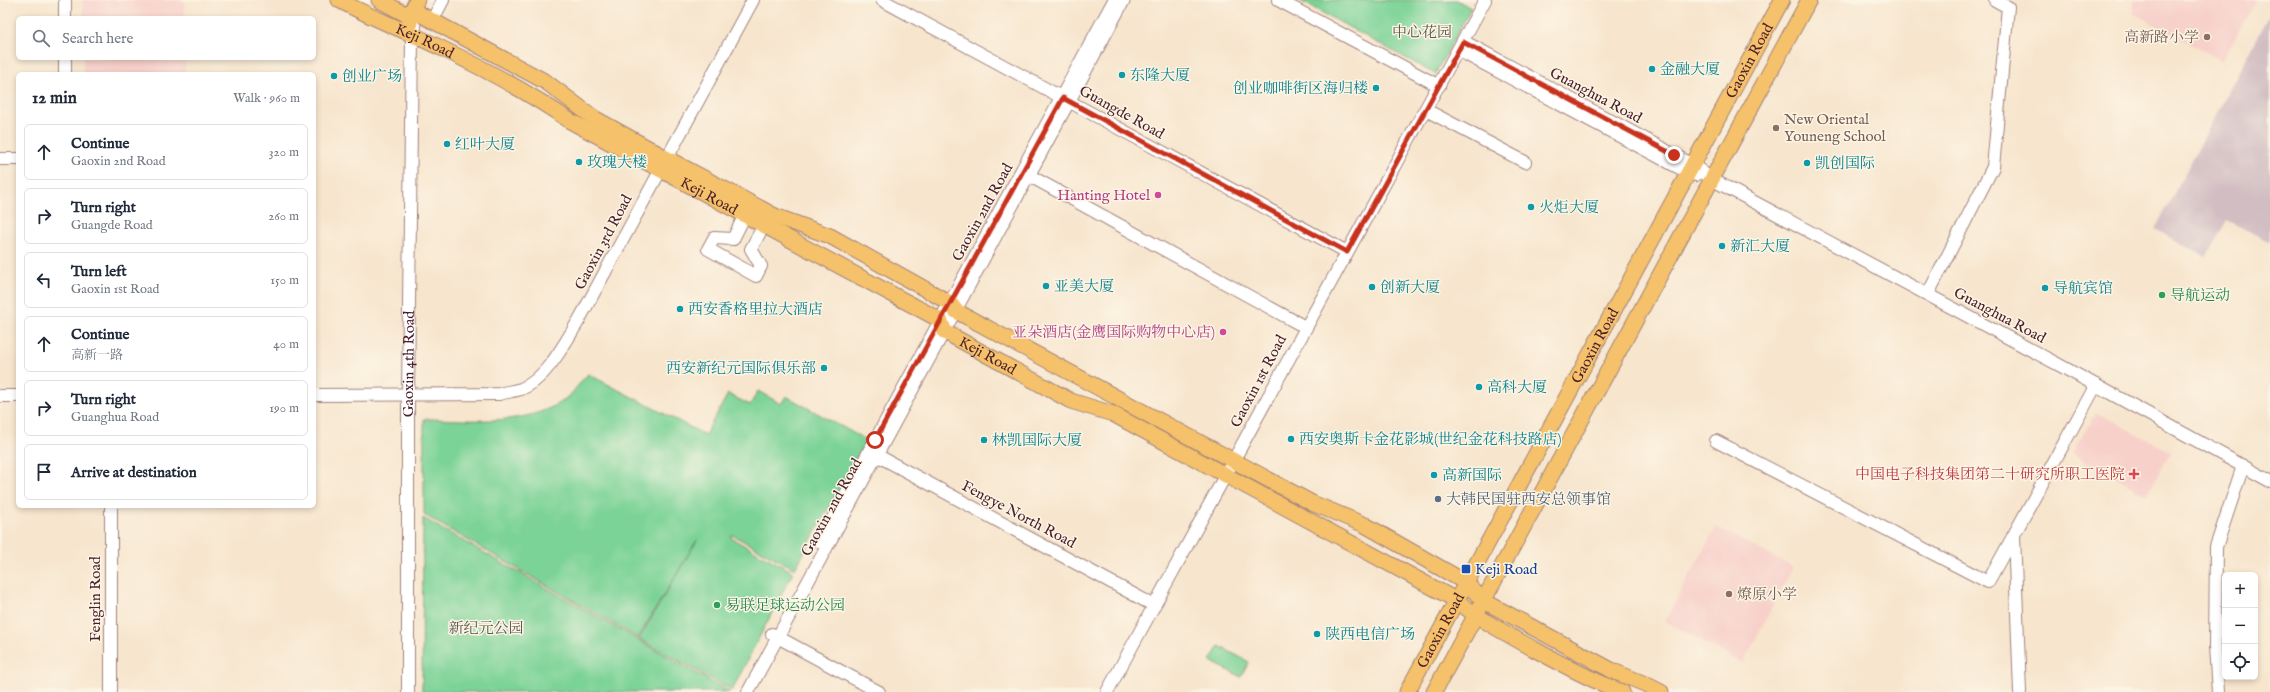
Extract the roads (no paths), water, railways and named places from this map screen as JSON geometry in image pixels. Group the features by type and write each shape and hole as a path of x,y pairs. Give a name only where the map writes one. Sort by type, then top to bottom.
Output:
{"main road":[{"name":"Keji Road","path":"339,0 371,18 443,49 542,102 570,121 664,163 775,216 830,236 1456,600 1476,616 1595,682 1622,692"},
{"name":"Keji Road","path":"379,0 412,10 546,82 594,118 745,214 1071,401 1113,414 1229,468 1365,525 1465,582 1484,601"},
{"path":"412,10 428,0"},
{"name":"Gaoxin Road","path":"1407,692 1465,582 1782,0"},
{"name":"Gaoxin Road","path":"1434,692 1713,180 1809,0"},
{"name":"Gaoxin 4th Road","path":"412,10 412,36"},
{"path":"1484,601 1613,672 1661,692"}],"street":[{"path":"65,0 65,16"},
{"path":"412,10 443,0"},
{"name":"Gaoxin 3rd Road","path":"316,395 499,394 522,389 536,379 555,358 579,320 753,0"},
{"name":"Guangde Road","path":"882,0 1347,252"},
{"name":"Gaoxin 2nd Road","path":"740,692 774,635 942,326 1030,176 1114,0"},
{"name":"Gaoxin 2nd Road","path":"953,307 1124,0"},
{"path":"1278,0 1439,86"},
{"path":"1928,294 1993,167 2008,7 1995,0"},
{"name":"Gaoxin 1st Road","path":"1107,692 1305,327 1461,46 1481,1"},
{"name":"Gaoxin 4th Road","path":"408,692 408,394 412,36"},
{"name":"Guanghua Road","path":"1461,46 1928,294 2270,481"},
{"path":"64,72 65,60"},
{"path":"1426,110 1525,162"},
{"path":"0,159 16,159"},
{"path":"1030,176 1305,327"},
{"path":"745,214 733,239 714,238 708,249 756,276 762,266 751,249 764,225"},
{"path":"1716,441 1988,582 2096,385"},
{"path":"0,396 16,396"},
{"name":"Fengye North Road","path":"873,453 1153,605"},
{"path":"2218,692 2215,646 2216,547 2243,466"},
{"name":"Fenglin Road","path":"111,508 111,692"},
{"path":"2014,533 2020,692"},
{"path":"774,635 879,692"},
{"name":"Gaoxin 2nd Road","path":"748,692 774,635"}],"place":[{"name":"高新路小学","path":"2207,37"},
{"name":"金融大厦","path":"1652,69"},
{"name":"东隆大厦","path":"1122,75"},
{"name":"创业广场","path":"334,76"},
{"name":"创业咖啡街区海归楼","path":"1376,88"},
{"name":"New Oriental Youneng School","path":"1776,128"},
{"name":"红叶大厦","path":"447,144"},
{"name":"玫瑰大楼","path":"579,162"},
{"name":"凯创国际","path":"1807,163"},
{"name":"Hanting Hotel","path":"1158,195"},
{"name":"火炬大厦","path":"1531,207"},
{"name":"新汇大厦","path":"1722,246"},
{"name":"亚美大厦","path":"1046,286"},
{"name":"创新大厦","path":"1372,287"},
{"name":"导航宾馆","path":"2045,288"},
{"name":"导航运动","path":"2162,295"},
{"name":"西安香格里拉大酒店","path":"680,309"},
{"name":"亚朵酒店(金鹰国际购物中心店)","path":"1223,332"},
{"name":"西安新纪元国际俱乐部","path":"824,368"},
{"name":"高科大厦","path":"1479,387"},
{"name":"西安奥斯卡金花影城(世纪金花科技路店)","path":"1291,439"},
{"name":"林凯国际大厦","path":"984,440"},
{"name":"中国电子科技集团第二十研究所职工医院","path":"2134,474"},
{"name":"高新国际","path":"1434,475"},
{"name":"大韩民国驻西安总领事馆","path":"1438,499"},
{"name":"Keji Road","path":"1466,569"},
{"name":"燎原小学","path":"1729,594"},
{"name":"易联足球运动公园","path":"717,605"},
{"name":"陕西电信广场","path":"1317,634"}],"park label":[{"name":"中心花园","path":"1422,32"},
{"name":"新纪元公园","path":"486,628"}]}
